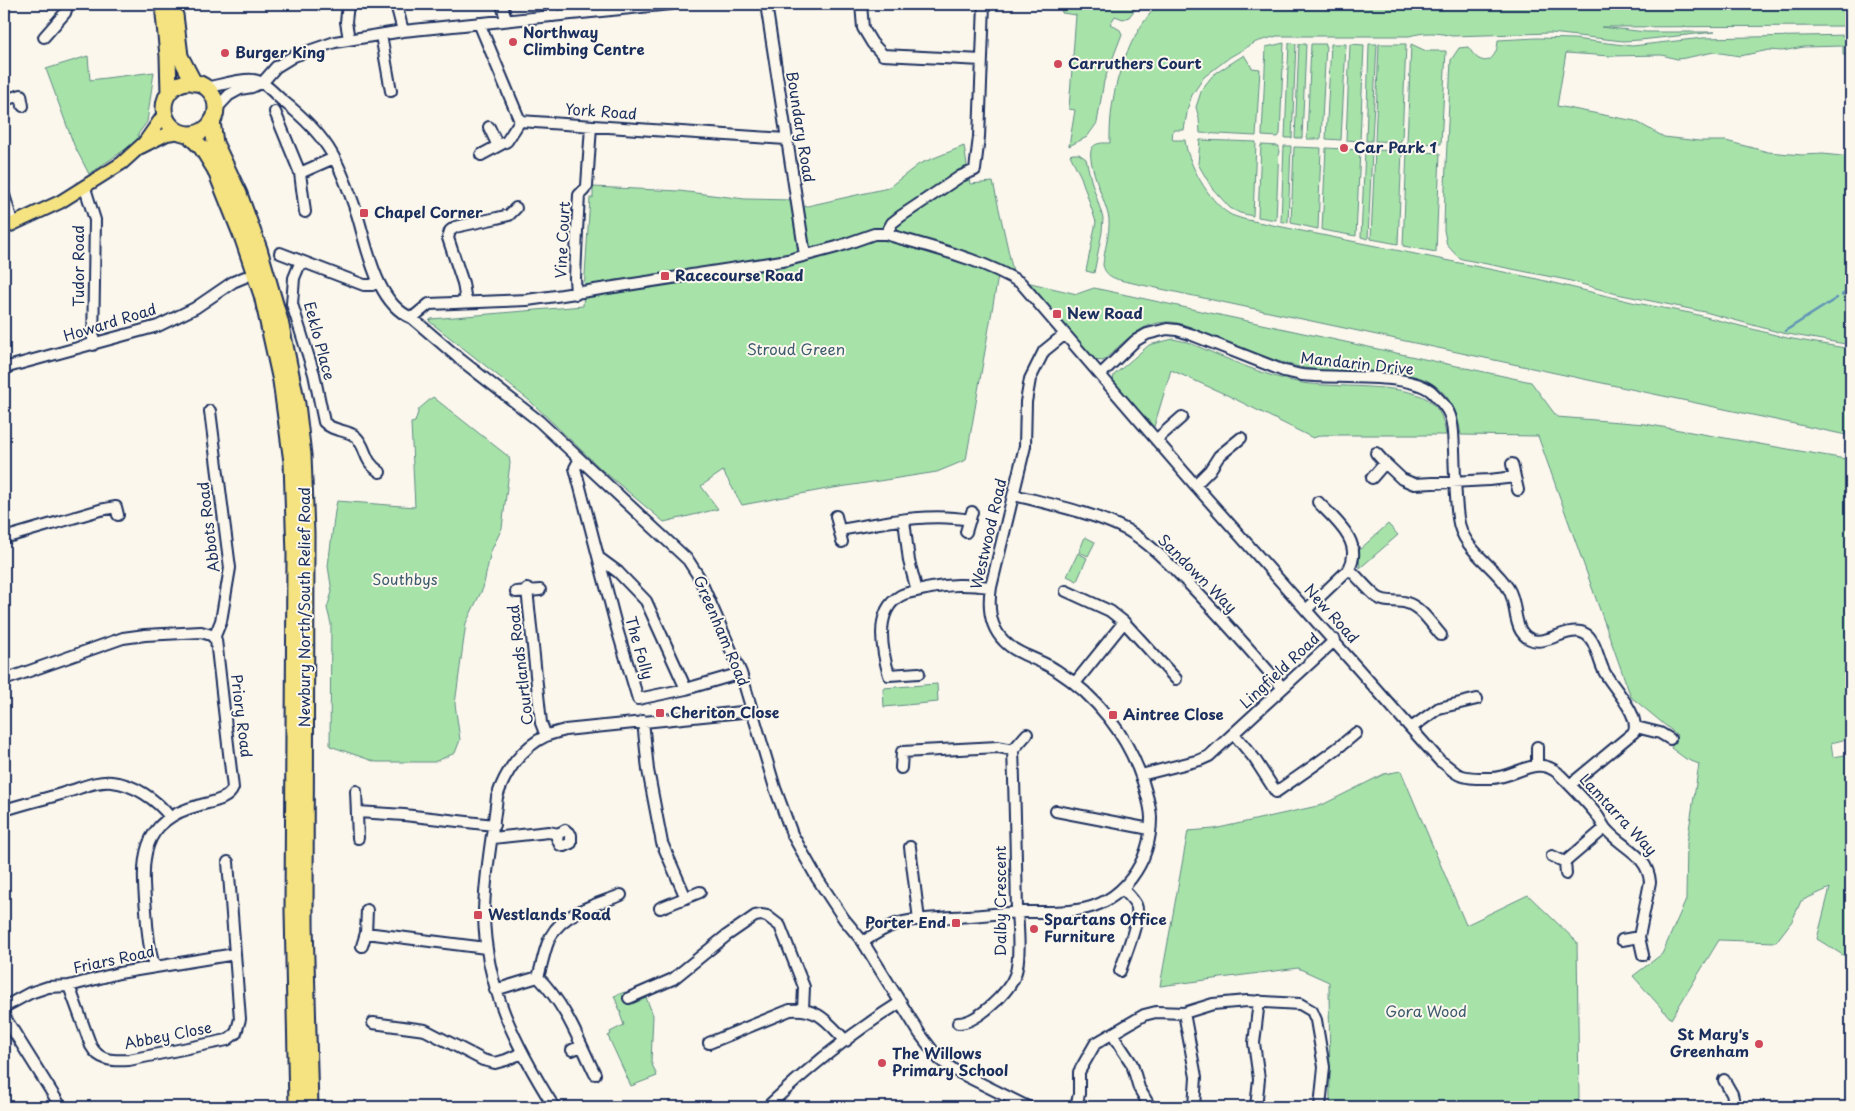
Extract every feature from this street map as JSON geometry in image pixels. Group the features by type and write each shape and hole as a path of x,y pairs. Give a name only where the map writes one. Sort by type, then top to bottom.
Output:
{"highway":[{"path":"163,4 169,93 165,103 165,114 170,124 184,133 199,132 214,115 212,95 199,85 180,56 174,4"},
{"path":"169,93 180,85 199,85"},
{"name":"Newbury North/South Relief Road","path":"214,115 215,143 239,194 259,249 276,305 289,357 303,455 307,622 304,905 310,1107"},
{"name":"Newbury North/South Relief Road","path":"184,133 202,148 215,169 243,239 262,295 281,380 292,462 295,547 293,912 297,1107"}],"main road":[{"path":"141,147 165,114"},
{"path":"8,226 85,188 141,147 167,134 184,133"}],"street":[{"path":"44,37 65,13 68,4"},
{"path":"348,4 346,22 349,39"},
{"path":"396,4 404,31"},
{"path":"502,4 506,20"},
{"path":"551,4 553,16"},
{"path":"214,115 222,101 234,92 263,82 276,67 294,56 349,39 404,31 670,4"},
{"name":"Boundary Road","path":"766,4 805,255"},
{"path":"861,4 862,28 883,55 982,60"},
{"path":"412,318 429,304 527,300 576,294 788,260 824,251 877,233 886,234 892,223 901,216 961,176 975,170 979,137 984,4"},
{"path":"479,23 520,121 507,141 481,155"},
{"path":"381,35 391,91"},
{"path":"199,85 251,79 263,82"},
{"name":"Greenham Road","path":"263,82 315,130 334,158 349,192 378,281 394,304 404,315 412,318 461,360 525,408 688,560 699,577 741,673 775,788 792,834 817,878 844,919 863,942 924,1039 939,1059 954,1070 1026,1107"},
{"path":"4,100 21,95 23,106"},
{"path":"275,112 300,173 305,212"},
{"name":"York Road","path":"520,121 786,139"},
{"name":"Vine Court","path":"576,294 574,278 579,195 585,188 590,126"},
{"path":"489,127 498,146"},
{"path":"300,173 334,158"},
{"name":"Tudor Road","path":"85,188 95,220 93,345"},
{"path":"4,195 8,226"},
{"path":"466,302 463,283 448,238 450,231 460,226 509,215 516,208"},
{"name":"New Road","path":"886,234 974,260 1000,270 1020,283 1195,485 1335,640 1440,761 1462,775 1492,778 1504,777 1528,766 1537,765"},
{"path":"280,253 364,285 372,285 378,281"},
{"name":"Eeklo Place","path":"301,261 294,278 292,304 314,374 324,422 329,426"},
{"name":"Howard Road","path":"4,368 158,326 195,308 233,282 245,277"},
{"name":"Mandarin Drive","path":"1100,374 1136,341 1147,334 1167,329 1177,330 1284,371 1301,375 1403,381 1430,390 1450,415 1459,523 1474,551 1509,589 1515,604 1517,620 1521,631 1525,636 1543,641 1571,632 1579,632 1591,638 1605,673 1618,690 1636,727"},
{"name":"Westwood Road","path":"863,942 896,924 919,920 1085,908 1111,898 1123,889 1144,858 1150,829 1149,803 1130,751 1119,731 1101,708 1075,683 1045,663 1015,649 1004,641 991,618 989,600 991,588 1025,446 1026,402 1030,379 1044,351 1065,334"},
{"name":"Abbots Road","path":"210,411 230,568 221,621 214,638"},
{"path":"1156,440 1182,417"},
{"path":"322,436 329,426 353,435 361,444 367,460 380,472"},
{"path":"1195,485 1210,470 1219,456 1241,438"},
{"path":"1376,453 1408,483 1421,484 1515,477"},
{"name":"The Folly","path":"580,459 574,468 617,629 638,699 686,689 741,673"},
{"path":"1372,478 1385,463"},
{"path":"1512,464 1518,490"},
{"name":"Sandown Way","path":"1014,495 1106,521 1127,530 1141,540 1165,560 1205,601 1282,688"},
{"path":"1307,609 1352,563 1353,553 1350,538 1318,502"},
{"path":"4,538 100,510 116,507 118,515"},
{"path":"836,516 842,542"},
{"path":"839,530 904,520 971,516 966,532"},
{"path":"904,520 909,561 917,592"},
{"name":"The Folly","path":"599,558 618,572 646,601 686,689"},
{"path":"1348,569 1361,579 1377,597 1389,602 1404,602 1416,608 1441,635"},
{"path":"919,673 889,675 885,662 882,625 890,605 900,596 959,584 991,588"},
{"name":"Courtlands Road","path":"528,590 541,723 546,736"},
{"name":"Courtlands Road","path":"516,592 540,590"},
{"path":"1066,591 1110,611 1124,622 1176,679"},
{"path":"1075,683 1124,622"},
{"path":"4,680 131,636 201,632 214,638"},
{"name":"Priory Road","path":"154,967 143,877 144,861 150,840 170,817 184,810 223,798 230,794 233,788 214,638"},
{"name":"Lingfield Road","path":"1140,775 1209,756 1335,640"},
{"path":"1411,728 1438,708 1477,699"},
{"path":"554,1107 522,1053 508,1023 495,990 486,948 485,890 497,797 501,784 517,760 528,748 546,736 565,730 752,711"},
{"path":"643,721 648,770 662,843 686,898"},
{"path":"1570,785 1631,735 1636,727 1660,733 1670,739"},
{"path":"1234,734 1254,758 1273,795 1314,764 1333,753 1356,733"},
{"path":"901,768 902,752 998,747 1013,750 1027,734"},
{"path":"1537,747 1537,765"},
{"name":"Dalby Crescent","path":"958,1023 964,1023 989,1007 1004,994 1015,975 1018,953 1013,750"},
{"name":"Lamtarra Way","path":"1537,765 1547,767 1559,774 1597,815 1605,828 1639,857 1649,874 1648,897 1638,937 1643,955"},
{"path":"11,808 100,783 112,782 121,783 142,793 156,803 170,817"},
{"path":"356,791 358,838"},
{"path":"1056,811 1150,829"},
{"path":"358,812 404,815 494,826"},
{"path":"1566,874 1566,862 1605,828"},
{"path":"493,838 549,832 558,834"},
{"path":"910,847 919,920"},
{"path":"1552,856 1566,862"},
{"name":"Abbey Close","path":"70,986 91,1046 96,1054 104,1058 114,1061 129,1060 230,1039 236,1033 239,1024 228,862"},
{"path":"1120,971 1134,930 1137,906 1123,889"},
{"path":"660,908 700,892"},
{"path":"538,977 550,936 559,924 575,913 621,895"},
{"path":"362,946 366,933 367,910"},
{"path":"629,998 673,979 726,936 755,916 761,915 767,916 780,926 804,987 803,1009"},
{"path":"366,933 486,948"},
{"path":"1622,940 1638,937"},
{"name":"Friars Road","path":"4,1007 39,989 56,985 70,986 119,973 235,954"},
{"path":"1113,956 1124,959"},
{"path":"495,990 538,977"},
{"path":"538,977 549,988 565,1010 577,1048 595,1074"},
{"path":"767,1107 794,1082 846,1041 901,1002"},
{"path":"1076,1107 1079,1094 1079,1072 1095,1044 1144,1015 1156,1012 1184,1013 1229,1002 1258,1002 1300,1004 1312,1011 1316,1020 1324,1066 1320,1107"},
{"path":"1256,1107 1259,1079 1254,1043 1258,1002"},
{"path":"709,1043 790,1010 803,1009 821,1015 846,1041"},
{"path":"1184,1013 1196,1077 1194,1107"},
{"path":"4,1016 61,1107"},
{"path":"373,1023 425,1030 483,1060 495,1063 522,1053"},
{"path":"1112,1034 1132,1064 1139,1088 1150,1107"},
{"path":"1724,1080 1732,1094 1735,1107"}],"green space":[{"path":"1061,4 1139,4 1129,17 1123,19 1115,16 1110,24 1120,30 1122,34 1104,81 1097,123 1087,137 1069,146 1075,110 1069,109 1076,15 1062,13"},
{"path":"1158,4 1851,4 1851,26 1601,27 1646,32 1715,32 1623,41 1551,33 1452,36 1430,33 1409,36 1277,36 1256,42 1230,57 1204,77 1192,95 1184,130 1173,130 1172,139 1185,140 1194,170 1200,180 1214,200 1233,216 1533,278 1636,303 1690,313 1787,338 1851,349 1851,436 1119,280 1110,276 1103,265 1109,219 1091,162 1092,148 1100,143 1110,143 1112,105 1121,69 1136,35"},
{"path":"1851,35 1851,55 1843,55 1843,46 1804,47 1782,51 1769,50 1740,56 1714,52 1677,59 1662,55 1610,56 1566,53 1557,106 1635,121 1664,137 1699,141 1726,141 1768,152 1851,157 1851,345 1782,333 1705,312 1617,294 1567,280 1462,259 1447,245 1444,230 1451,60 1459,48 1468,47 1476,57 1484,61 1491,59 1493,56 1498,40 1574,39 1632,46 1703,38"},
{"path":"1284,43 1280,134 1278,137 1262,136 1266,47"},
{"path":"1289,43 1296,44 1292,138 1285,138"},
{"path":"1299,44 1306,44 1302,138 1295,138"},
{"path":"1311,44 1326,44 1321,139 1307,139"},
{"path":"1331,44 1346,44 1341,140 1326,139"},
{"path":"1350,44 1364,45 1360,141 1346,140"},
{"path":"1369,44 1377,44 1372,141 1366,141"},
{"path":"1379,44 1406,44 1402,139 1400,142 1375,141"},
{"path":"1411,44 1426,51 1446,51 1441,144 1407,143"},
{"path":"1244,55 1252,68 1260,69 1256,136 1200,133 1196,107 1202,89 1213,75"},
{"path":"88,56 90,80 154,72 147,122 138,134 139,140 89,174 74,145 46,69"},
{"path":"1200,140 1256,142 1253,216 1230,208 1212,188 1198,164"},
{"path":"1261,145 1279,146 1276,220 1258,217"},
{"name":"Stroud Green","path":"964,146 970,184 993,182 1013,272 998,276 966,460 937,472 827,489 742,505 723,471 701,486 718,509 664,522 601,469 530,401 429,321 431,319 583,306 590,198 593,198 593,187 679,191 745,199 793,200 794,209 888,188 919,164"},
{"path":"1284,146 1291,146 1288,223 1281,221"},
{"path":"1294,147 1321,148 1318,229 1291,223"},
{"path":"1326,148 1360,150 1356,236 1322,230"},
{"path":"1365,150 1372,150 1368,239 1361,237"},
{"path":"1375,150 1402,151 1398,244 1371,239"},
{"path":"1407,151 1440,153 1436,252 1403,246"},
{"path":"1079,154 1086,159 1103,218 1094,273 1086,271 1096,222 1081,177 1070,155"},
{"path":"1022,281 1077,294 1094,288 1531,382 1557,417 1645,424 1851,460 1851,738 1831,743 1833,757 1851,754 1851,960 1817,939 1830,888 1801,901 1792,921 1776,942 1719,940 1671,1019 1633,976 1662,954 1686,900 1687,843 1699,764 1686,759 1671,748 1677,735 1631,697 1538,436 1461,435 1451,403 1441,391 1426,380 1401,374 1334,371 1295,366 1176,323 1160,323 1141,329 1103,361 1094,360"},
{"path":"1173,339 1187,342 1243,366 1287,380 1302,383 1385,388 1416,394 1427,399 1438,411 1446,435 1322,435 1313,438 1227,395 1171,370 1153,430 1113,381 1114,375 1149,345"},
{"name":"Southbys","path":"433,397 509,457 510,463 502,528 491,551 483,588 466,623 455,704 460,740 455,753 434,762 376,762 330,746 331,624 327,608 332,592 328,566 335,511 337,501 415,507 411,423 415,422 419,409"},
{"path":"1388,524 1398,535 1360,568 1358,551"},
{"path":"1085,537 1095,542 1088,556 1079,552"},
{"path":"1078,553 1087,558 1077,581 1067,576"},
{"path":"937,684 938,702 884,707 883,688"},
{"name":"Gora Wood","path":"1401,771 1466,925 1528,895 1577,942 1579,1098 1575,1107 1344,1107 1330,1102 1329,982 1298,968 1160,986 1188,831 1214,829 1322,805 1384,774"},
{"path":"625,992 630,1004 645,995 653,1015 651,1062 657,1076 631,1086 608,1036 611,1034 610,1032 624,1025 614,996"}],"waterway":[{"path":"1842,295 1851,289"},
{"path":"1785,331 1837,298"}],"place":[{"name":"Northway Climbing Centre","path":"513,42"},
{"name":"Burger King","path":"225,53"},
{"name":"Carruthers Court","path":"1058,64"},
{"name":"Car Park 1","path":"1344,148"},
{"name":"Chapel Corner","path":"364,213"},
{"name":"Racecourse Road","path":"665,276"},
{"name":"New Road","path":"1057,314"},
{"name":"Cheriton Close","path":"660,713"},
{"name":"Aintree Close","path":"1113,715"},
{"name":"Westlands Road","path":"478,915"},
{"name":"Porter End","path":"956,923"},
{"name":"Spartans Office Furniture","path":"1034,929"},
{"name":"St Mary's Greenham","path":"1759,1044"},
{"name":"The Willows Primary School","path":"882,1063"}]}
